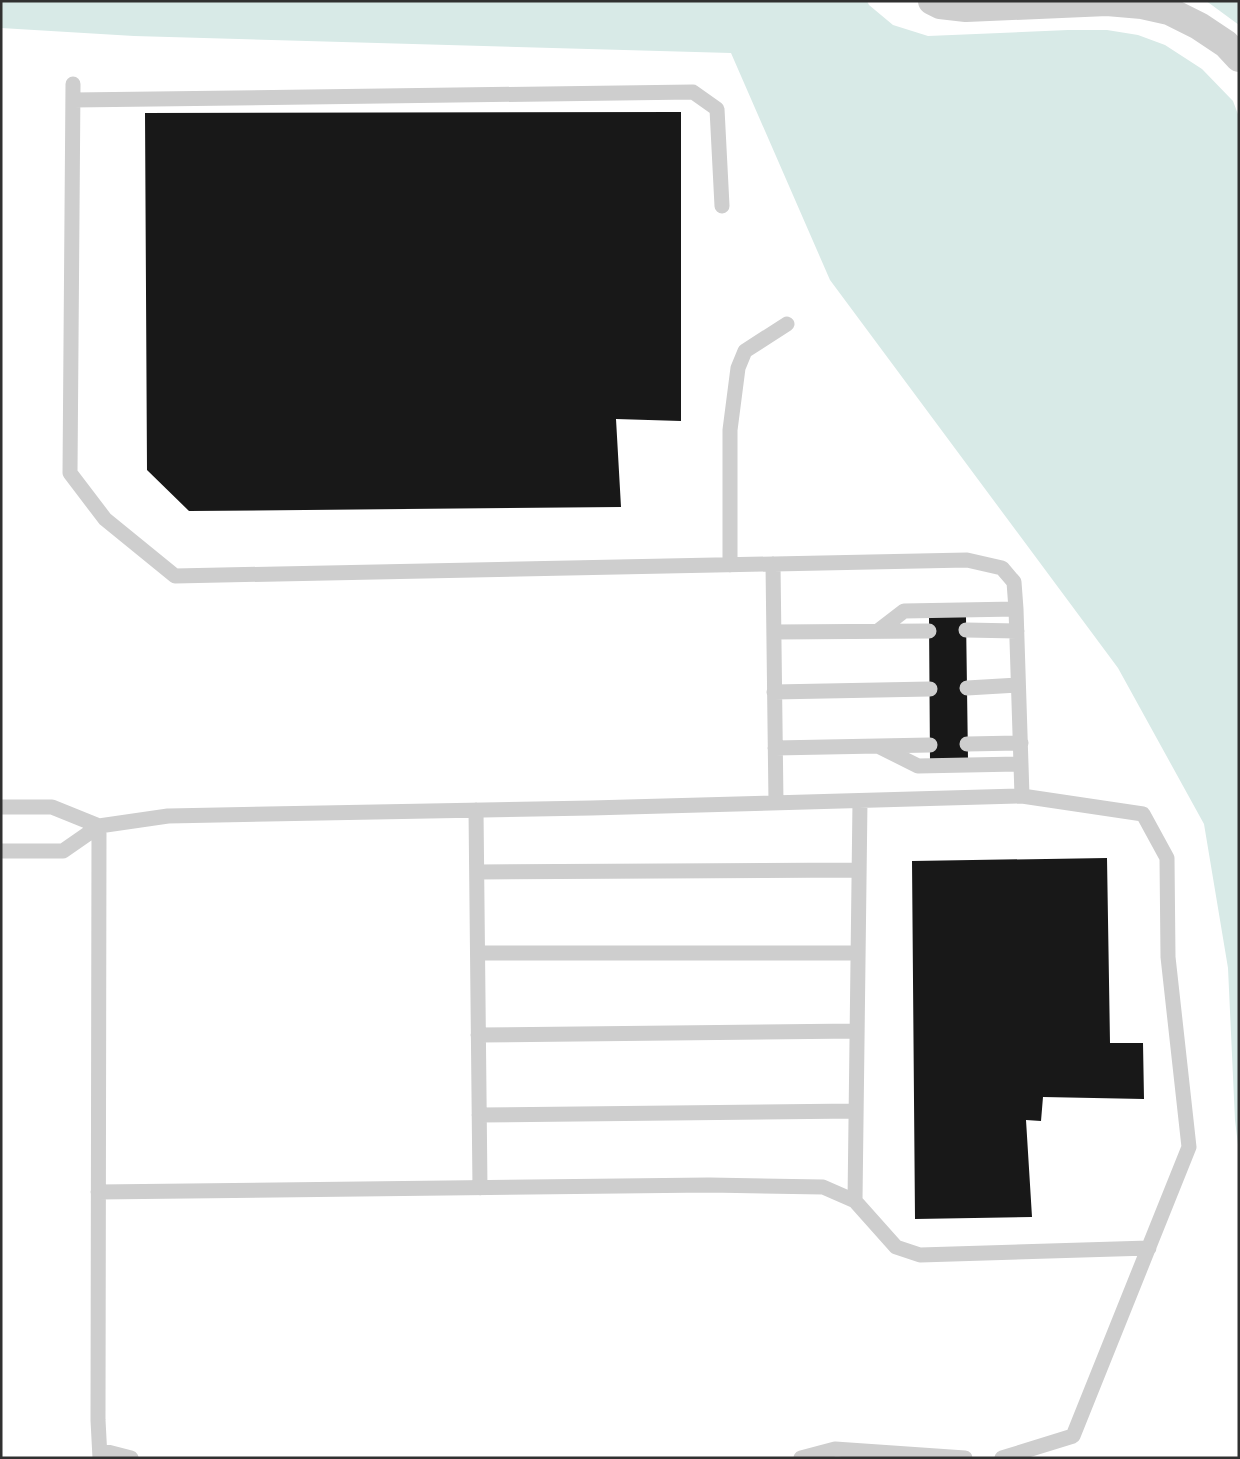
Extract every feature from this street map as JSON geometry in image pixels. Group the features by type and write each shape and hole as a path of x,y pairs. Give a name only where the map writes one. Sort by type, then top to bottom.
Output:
{"street":[{"path":"932,1 940,5 966,8 1107,2 1142,5 1169,11 1199,26 1226,44 1239,58"}],"lane":[{"path":"73,84 70,473 105,518 175,576 967,560 1002,568 1014,582 1022,796"},
{"path":"73,100 693,92 717,109 722,206"},
{"path":"730,565 730,430 738,368 745,351 786,324"},
{"path":"773,564 776,803"},
{"path":"878,631 904,611 1016,609"},
{"path":"966,630 1017,630"},
{"path":"774,632 929,631"},
{"path":"967,688 1018,686"},
{"path":"774,692 930,688"},
{"path":"967,744 1020,743"},
{"path":"776,748 930,745"},
{"path":"878,746 918,766 1021,764"},
{"path":"1,851 63,851 99,826 168,816 1022,796 1143,814 1167,858 1168,957 1189,1147 1073,1436 1008,1457"},
{"path":"855,1201 860,800"},
{"path":"1,807 52,807 99,826"},
{"path":"476,810 480,1188"},
{"path":"99,826 98,1420 100,1454 131,1458"},
{"path":"477,872 859,870"},
{"path":"478,953 858,952"},
{"path":"478,1035 857,1031"},
{"path":"479,1115 856,1111"},
{"path":"98,1192 710,1185 809,1186 823,1187 855,1201 896,1247 920,1255 1149,1248"},
{"path":"801,1458 835,1449 964,1458"}],"shaded area":[{"path":"1,1 867,1 869,5 893,25 928,36 1107,30 1138,35 1165,45 1202,69 1233,101 1239,117 1239,1153 1235,1120 1228,968 1204,824 1118,668 830,280 731,53 134,36 1,28"},
{"path":"1206,1 1239,1 1239,25 1209,3"}],"building":[{"path":"681,112 681,421 616,419 621,507 189,511 147,470 145,113"},
{"path":"929,617 966,617 968,760 930,761"},
{"path":"1107,858 1110,1043 1143,1043 1144,1099 1043,1097 1041,1121 1026,1120 1032,1217 915,1219 912,861"}]}
